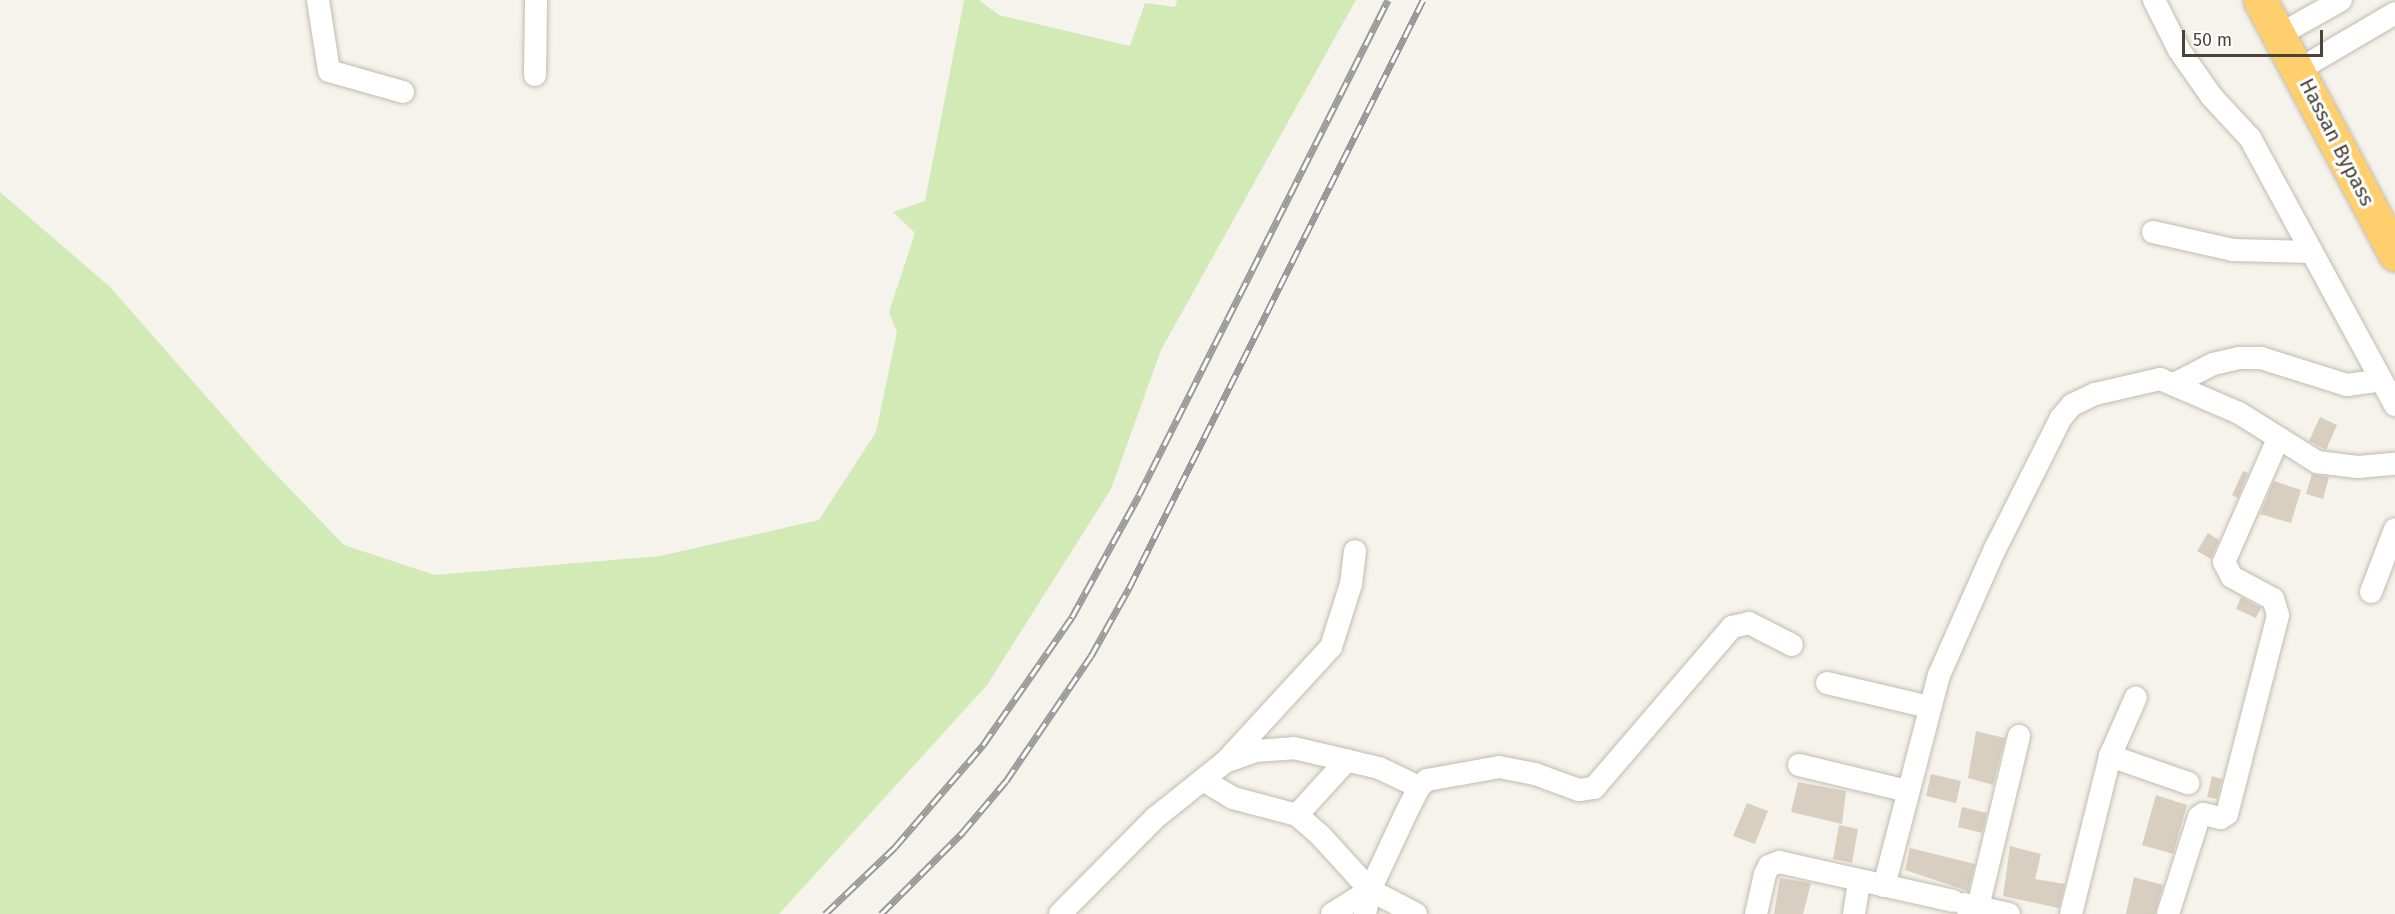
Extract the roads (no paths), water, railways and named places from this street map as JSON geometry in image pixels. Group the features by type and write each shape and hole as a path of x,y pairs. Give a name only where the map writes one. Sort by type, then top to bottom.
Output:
{"highway":[{"name":"Hassan Bypass","path":"2260,0 2300,69 2395,254"}],"street":[{"path":"318,0 329,71 403,92"},
{"path":"535,75 536,0"},
{"path":"2154,0 2179,50 2212,97 2250,138 2395,405"},
{"path":"2279,35 2341,0"},
{"path":"2300,69 2395,14"},
{"path":"2153,232 2233,250 2311,252"},
{"path":"2174,384 2213,364 2239,358 2261,358 2347,385 2381,380"},
{"path":"1884,886 1939,675 1994,551 2061,418 2072,405 2095,394 2154,379 2174,384 2239,413 2317,462 2358,467 2395,464"},
{"path":"2168,914 2199,817 2203,814 2221,818 2227,814 2278,615 2273,599 2232,577 2224,562 2278,439"},
{"path":"2371,592 2395,529"},
{"path":"1060,914 1155,818 1225,762 1331,647 1351,584 1355,551"},
{"path":"1365,914 1370,890 1419,787 1427,780 1499,767 1535,774 1579,790 1594,788 1732,627 1749,623 1792,645"},
{"path":"1827,683 1929,707"},
{"path":"2071,914 2110,756 2136,697"},
{"path":"1978,907 2019,736"},
{"path":"1225,762 1255,751 1294,748 1379,768 1419,787"},
{"path":"2110,756 2188,783"},
{"path":"1297,816 1347,760"},
{"path":"1799,765 1907,791"},
{"path":"1203,780 1233,798 1297,816 1320,835 1370,890 1416,914"},
{"path":"1756,914 1765,874 1774,863 1884,886 1951,907 1978,907 2009,914"},
{"path":"1854,914 1859,881"},
{"path":"1332,914 1370,890"}],"railway":[{"path":"825,914 895,847 983,745 1072,617 1139,495 1388,0"},
{"path":"881,914 962,833 1006,781 1091,656 1129,588 1423,0"}]}
